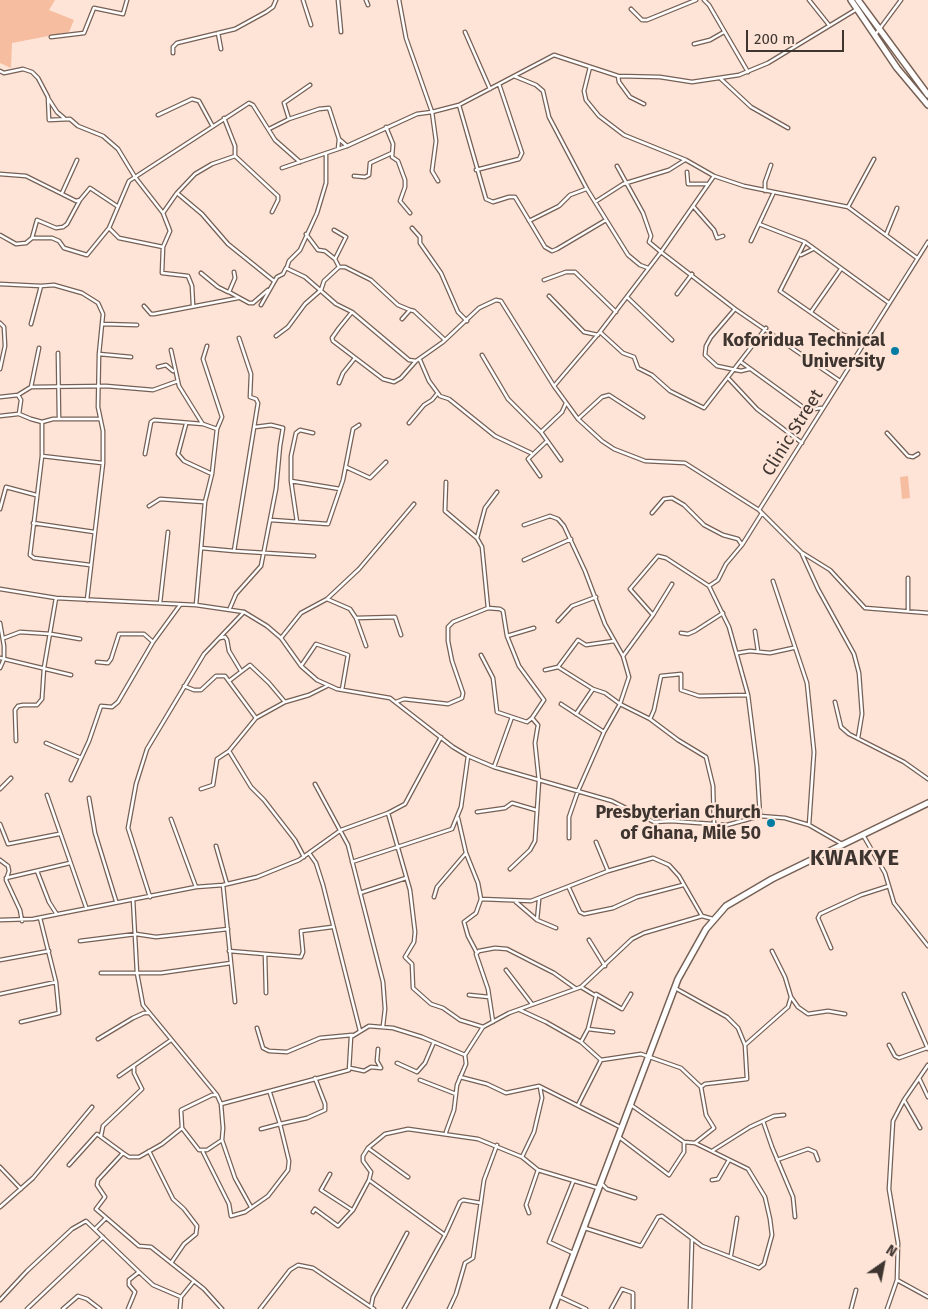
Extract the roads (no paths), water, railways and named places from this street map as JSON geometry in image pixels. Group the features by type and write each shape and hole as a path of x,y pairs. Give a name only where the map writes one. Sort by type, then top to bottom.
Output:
{"highway":[{"path":"851,0 856,9 928,95"},
{"path":"858,0 871,25"},
{"path":"877,33 897,68 928,106"},
{"path":"553,1309 675,988 699,937 726,906 745,893 928,803"}],"street":[{"path":"51,37 84,33 94,8 123,14 128,0"},
{"path":"173,53 174,46 177,43 234,29 266,12 273,7 276,0"},
{"path":"303,0 311,25"},
{"path":"338,0 341,32"},
{"path":"366,0 368,5"},
{"path":"399,0 406,38 432,112 436,142 432,171 438,181"},
{"path":"631,9 642,20 647,20 696,0"},
{"path":"704,0 709,5 748,72"},
{"path":"809,0 829,25"},
{"path":"877,33 901,0"},
{"path":"282,168 346,146 417,114 459,105 554,55 618,76 660,77 692,82 721,79 748,72 856,9"},
{"path":"466,32 490,89"},
{"path":"694,44 710,40 724,32"},
{"path":"218,33 221,49"},
{"path":"590,67 584,91 590,108 624,135 686,160 714,176 773,193 848,207 918,258"},
{"path":"0,71 4,73 23,69 32,72 38,78 57,112 64,118 103,136 118,150 135,177 163,213 170,231 163,247 162,272 188,276 192,286 193,305"},
{"path":"514,76 536,85 543,91 549,117 586,189 628,255 640,265 648,268"},
{"path":"618,76 619,82 630,97 644,104"},
{"path":"721,79 752,107 788,128"},
{"path":"476,170 519,159 522,153 499,84"},
{"path":"289,119 284,103 310,85"},
{"path":"48,96 49,120 64,118"},
{"path":"158,115 192,99 199,101 212,125"},
{"path":"32,238 52,238 64,248 87,255 109,228 129,181 212,125 251,104 276,140 300,162"},
{"path":"459,105 476,170 486,199 493,202 516,197 541,242 552,251 606,220"},
{"path":"269,129 289,119 319,109 329,108 339,139 338,149"},
{"path":"224,118 235,146 235,156 278,196 272,212"},
{"path":"386,127 393,144 392,157 398,161 405,180 405,187 400,201 410,212"},
{"path":"339,139 346,146"},
{"path":"354,176 365,177 370,172 370,163 393,153"},
{"path":"261,305 274,281 300,250 314,220 324,192 327,172 326,154"},
{"path":"163,213 177,193 195,174 212,164 235,156"},
{"path":"848,207 874,159"},
{"path":"62,193 69,173 77,160"},
{"path":"594,202 614,188 669,170 686,160"},
{"path":"765,191 765,182 771,165"},
{"path":"617,166 643,213 651,236 649,242 735,308 840,380"},
{"path":"687,172 688,184 708,184"},
{"path":"0,174 26,176 72,199 80,200"},
{"path":"554,386 616,312 714,176"},
{"path":"0,235 16,244 25,244 32,238 37,220 56,228 68,224 80,200 90,188 118,206"},
{"path":"529,221 559,206 570,195 586,189"},
{"path":"177,193 202,214 228,244 274,281"},
{"path":"751,241 773,193"},
{"path":"693,206 710,225 717,238 723,236"},
{"path":"886,235 897,208"},
{"path":"760,224 806,242 889,303"},
{"path":"109,228 119,238 163,247"},
{"path":"412,228 420,237 420,244 441,274 458,312 467,320"},
{"path":"334,230 346,237 335,260"},
{"path":"306,234 318,250 325,251 335,260 338,267"},
{"path":"806,242 780,291 843,334 865,342"},
{"name":"Clinic Street","path":"708,586 718,580 726,564 742,545 822,408 928,242"},
{"path":"799,255 813,249"},
{"path":"276,336 288,327 304,304 321,290 324,281 338,267 345,267 371,280 398,305 419,315 446,340"},
{"path":"286,268 321,290 336,304 352,312 409,360 418,360"},
{"path":"811,312 841,269"},
{"path":"229,292 235,278 234,272"},
{"path":"544,280 566,272 575,272 616,312"},
{"path":"201,273 218,287 249,303 253,303 270,288"},
{"path":"677,294 692,274"},
{"path":"0,284 54,285 73,289 98,303 103,314 99,354 103,463 87,600"},
{"path":"32,324 41,286"},
{"path":"549,296 584,332 599,333 622,353 634,357 638,368 652,375 670,391 704,408 766,328"},
{"path":"627,297 672,340"},
{"path":"144,306 150,314 154,314 193,305 238,298"},
{"path":"352,312 332,338 355,358 389,382 401,378 418,360 446,340 486,303 496,300 501,302 566,403 602,442 614,449 645,461 685,463 760,512 801,552 830,570 865,608 928,613"},
{"path":"735,308 711,337 706,346 705,355 717,366 741,371 749,369"},
{"path":"402,319 410,310"},
{"path":"0,323 4,327 5,346 0,369"},
{"path":"102,324 137,325"},
{"path":"234,551 255,427 254,417 258,403 256,399 250,397 251,374 239,338"},
{"path":"196,605 204,502 212,474 217,429 222,417 203,359 207,346"},
{"path":"31,387 39,348"},
{"path":"172,350 175,372 185,398 203,424"},
{"path":"58,353 59,420"},
{"path":"99,354 130,356"},
{"path":"482,355 508,399 541,432 561,460"},
{"path":"339,383 342,373 355,358"},
{"path":"418,360 437,393 481,423 495,436 532,453"},
{"path":"741,362 807,410 822,408"},
{"path":"158,367 166,365 175,372"},
{"path":"728,379 757,409 802,443"},
{"path":"0,397 18,395 31,387 99,387 153,390 178,381"},
{"path":"409,423 437,393"},
{"path":"18,395 21,400 19,414"},
{"path":"578,418 602,397 609,395 643,417"},
{"path":"541,432 562,412 566,403"},
{"path":"0,416 19,414 42,422 100,419"},
{"path":"144,454 151,422 158,420 186,424 203,424 217,429"},
{"path":"42,422 42,456 36,494 31,557 90,565"},
{"path":"186,424 178,454 184,461 212,474"},
{"path":"230,608 236,594 261,566 271,520 284,428 271,425 255,427"},
{"path":"271,520 328,524 346,467 353,430 358,425"},
{"path":"297,522 291,481 291,456 296,433 300,430 313,433"},
{"path":"887,433 908,456 913,457 918,454"},
{"path":"540,476 528,460 532,453 547,441"},
{"path":"42,456 103,463"},
{"path":"346,467 370,478 386,462"},
{"path":"291,481 340,489"},
{"path":"446,482 445,511 477,538 482,547 488,608"},
{"path":"0,508 6,487 36,494"},
{"path":"477,538 485,508 498,492"},
{"path":"652,513 664,499 672,498 684,505 704,525 723,535 738,539 742,545"},
{"path":"149,506 160,499 204,502"},
{"path":"281,638 301,613 327,599 375,552 414,504"},
{"path":"524,525 555,516 564,526 614,642 624,656 629,677 620,704 604,732 578,791 569,817 569,838"},
{"path":"33,524 94,532"},
{"path":"160,604 168,532"},
{"path":"524,560 571,539"},
{"path":"201,548 314,556"},
{"path":"801,552 818,589 854,654 859,673 862,705 858,738"},
{"path":"653,615 630,589 658,556 666,558 708,586 723,613 738,653 748,695 757,767 760,816"},
{"path":"908,578 908,610"},
{"path":"773,581 807,683 814,739 809,825"},
{"path":"624,656 672,584"},
{"path":"0,589 56,598 196,605 230,608 244,612 268,626 281,638 301,666 317,680 327,686 342,690 387,697 468,756 494,767 612,801 654,822 739,824 760,816 785,818 809,825 842,844"},
{"path":"558,620 572,606 596,597"},
{"path":"16,741 16,710 18,706 37,705 42,699 44,668 56,598"},
{"path":"327,599 350,609 356,618 366,646"},
{"path":"71,780 89,741 101,706 115,706 153,642 180,604"},
{"path":"396,702 404,699 448,704 460,701 463,693 452,661 448,627 488,608 503,611 507,636 519,666 544,700 532,718 527,722 497,712 493,678 481,655"},
{"path":"150,897 129,835 132,806 147,749 204,654 244,612"},
{"path":"681,633 688,634 723,613"},
{"path":"356,618 395,617 401,635"},
{"path":"0,623 4,638 0,668"},
{"path":"507,636 534,628"},
{"path":"755,631 758,651"},
{"path":"4,638 20,632 51,634 80,639"},
{"path":"97,662 108,663 119,634 144,634 153,642"},
{"path":"218,638 225,637 229,651 241,671"},
{"path":"545,670 558,667 578,640 586,645 614,642"},
{"path":"301,666 316,644 348,656 342,690"},
{"path":"738,653 770,652 794,648"},
{"path":"2,659 71,674"},
{"path":"229,681 248,665 254,667 285,702"},
{"path":"558,667 593,689 605,693 620,704 650,719 678,740 706,757 713,786 714,824"},
{"path":"650,719 654,710 661,676 681,674 681,690 699,696 734,693 748,695"},
{"path":"184,686 194,690 201,690 219,675 224,676 256,718"},
{"path":"201,790 213,785 217,759 229,751 256,718 285,702 308,695 327,686"},
{"path":"576,714 593,689"},
{"path":"835,702 841,727 904,762 928,779"},
{"path":"561,704 604,732"},
{"path":"494,767 512,717"},
{"path":"510,869 530,850 535,841 539,781 536,743 538,725 532,718"},
{"path":"0,920 22,921 40,918 116,901 133,900 196,887 225,885 257,877 304,857 341,830 388,813 405,804 441,737"},
{"path":"46,743 80,758"},
{"path":"229,751 251,787 269,805 304,857"},
{"path":"352,862 448,832 452,829 458,817 463,798 468,756"},
{"path":"0,789 11,778"},
{"path":"315,784 348,845 383,982 385,1009 383,1026"},
{"path":"46,795 86,907"},
{"path":"89,798 95,833 116,901"},
{"path":"477,812 505,808 512,804 536,810"},
{"path":"388,813 410,890 415,932 414,942 405,957 412,964 413,988 431,1004 443,1008 460,1020 484,1028"},
{"path":"458,817 466,853 478,883 481,899 476,913 464,922 468,936 477,953 489,998 493,1022"},
{"path":"171,820 196,887"},
{"path":"0,824 8,844 60,834"},
{"path":"862,834 885,873 898,909 928,946"},
{"path":"596,842 608,871"},
{"path":"216,846 225,885 235,1002"},
{"path":"309,853 317,866 332,927 357,1013 360,1031"},
{"path":"434,897 437,887 466,853"},
{"path":"481,899 515,901 540,899 608,871 653,858 669,865 679,876 702,916"},
{"path":"0,860 8,866 10,871 6,878"},
{"path":"6,878 70,863"},
{"path":"37,871 49,902 56,913"},
{"path":"6,878 20,910 22,921"},
{"path":"360,893 406,878"},
{"path":"569,888 580,912 584,914 613,908 637,897 683,885"},
{"path":"831,948 818,918 820,914 861,895 889,886"},
{"path":"537,920 540,899"},
{"path":"133,900 138,973 143,1005 217,1094 223,1128 222,1140 235,1178 251,1208"},
{"path":"515,901 537,920 556,928"},
{"path":"581,987 592,974 605,966 626,944 644,932 702,916 715,919"},
{"path":"21,1022 59,1013 56,982 40,918"},
{"path":"230,951 301,957 303,952 300,931 332,927"},
{"path":"80,941 136,934 156,937 228,930"},
{"path":"589,940 605,966"},
{"path":"477,953 495,948 507,949 554,973 575,988"},
{"path":"0,960 49,951"},
{"path":"772,951 785,977 791,997 798,1008"},
{"path":"265,954 266,992"},
{"path":"101,973 161,973 231,963"},
{"path":"506,970 532,1004"},
{"path":"0,994 56,982"},
{"path":"446,1133 454,1110 460,1077 466,1064 466,1055 484,1028 532,1004 575,988 581,987 622,1009 631,994"},
{"path":"675,988 727,1017 738,1028 745,1044 747,1079 705,1084 701,1087"},
{"path":"581,1042 588,1029 596,994"},
{"path":"889,1045 895,1056 899,1058 928,1048 904,994"},
{"path":"469,995 489,998"},
{"path":"745,1044 788,1007 791,997"},
{"path":"788,1007 798,1008 808,1014 828,1011 845,1014"},
{"path":"520,1010 581,1042 601,1060"},
{"path":"98,1039 132,1018 149,1013"},
{"path":"257,1028 263,1048 268,1051 287,1052 320,1038 352,1035 369,1026 383,1026 422,1037 466,1055"},
{"path":"588,1029 613,1032"},
{"path":"350,1068 352,1035"},
{"path":"119,1076 171,1040"},
{"path":"397,1062 417,1072 425,1063 434,1042"},
{"path":"220,1104 243,1097 255,1097 270,1093 350,1068 364,1071 370,1067 381,1068 377,1061 378,1049"},
{"path":"601,1060 641,1054 681,1068 701,1087 706,1115 714,1128 695,1143"},
{"path":"578,1106 601,1060"},
{"path":"887,1309 897,1280 898,1243 889,1189 893,1122 904,1100 928,1065"},
{"path":"101,1136 103,1126 142,1089 134,1073 134,1066"},
{"path":"460,1077 487,1084 506,1093 540,1086 622,1128"},
{"path":"261,1129 307,1118 325,1110 325,1104 314,1078"},
{"path":"919,1078 928,1097"},
{"path":"420,1080 456,1094"},
{"path":"522,1157 534,1132 542,1098 540,1086"},
{"path":"217,1094 181,1110 182,1128 196,1147 203,1152 228,1204 231,1216 251,1208 268,1196 288,1170 288,1160 280,1124 270,1093"},
{"path":"904,1100 920,1128"},
{"path":"584,1228 641,1246 658,1217 662,1216 710,1250 730,1255 761,1268 772,1235 765,1198 757,1182 744,1166 695,1143 684,1142 631,1105"},
{"path":"0,1207 21,1189 50,1158 92,1107"},
{"path":"712,1151 763,1121 784,1115"},
{"path":"763,1121 793,1197 795,1217"},
{"path":"69,1165 96,1135 101,1136 123,1153 134,1158 162,1144 182,1128"},
{"path":"313,1212 315,1209 338,1226 352,1210 369,1180 371,1172 362,1161 368,1148 384,1134 408,1129 472,1137 497,1145 512,1154 522,1157 538,1170 573,1182 600,1186 635,1198"},
{"path":"619,1137 669,1175 684,1152 684,1142"},
{"path":"203,1152 222,1140"},
{"path":"449,1309 456,1294 465,1264 473,1258 484,1180 497,1145"},
{"path":"368,1148 408,1177"},
{"path":"777,1160 808,1149 815,1152 818,1160"},
{"path":"149,1151 173,1199 189,1214 198,1231 184,1244 171,1263"},
{"path":"123,1153 98,1180 97,1185 105,1198 96,1209 139,1246 150,1247 194,1281 222,1309"},
{"path":"712,1180 718,1179 729,1160"},
{"path":"0,1167 21,1189"},
{"path":"529,1213 526,1205 538,1170"},
{"path":"330,1174 321,1190 352,1210"},
{"path":"369,1180 445,1235"},
{"path":"573,1182 549,1242 574,1254"},
{"path":"404,1309 445,1235 461,1201 481,1203"},
{"path":"95,1229 106,1218"},
{"path":"730,1255 737,1218"},
{"path":"0,1300 27,1271 83,1221 95,1229 153,1285 181,1297"},
{"path":"373,1308 373,1297 407,1233"},
{"path":"27,1309 102,1237"},
{"path":"690,1309 692,1239"},
{"path":"260,1309 290,1270 298,1265 313,1268 373,1308"},
{"path":"128,1309 135,1292 129,1285 130,1280 139,1272"},
{"path":"897,1280 928,1297"},
{"path":"180,1309 181,1297 194,1281"},
{"path":"611,1309 622,1290 634,1296 633,1308"},
{"path":"851,1309 856,1290"},
{"path":"63,1309 78,1296 87,1299 100,1309"},
{"path":"558,1296 586,1309"}],"place":[{"name":"Koforidua Technical University","path":"895,351"},
{"name":"Presbyterian Church of Ghana, Mile 50","path":"771,823"}],"district":[{"name":"KWAKYE","path":"855,859"}]}
